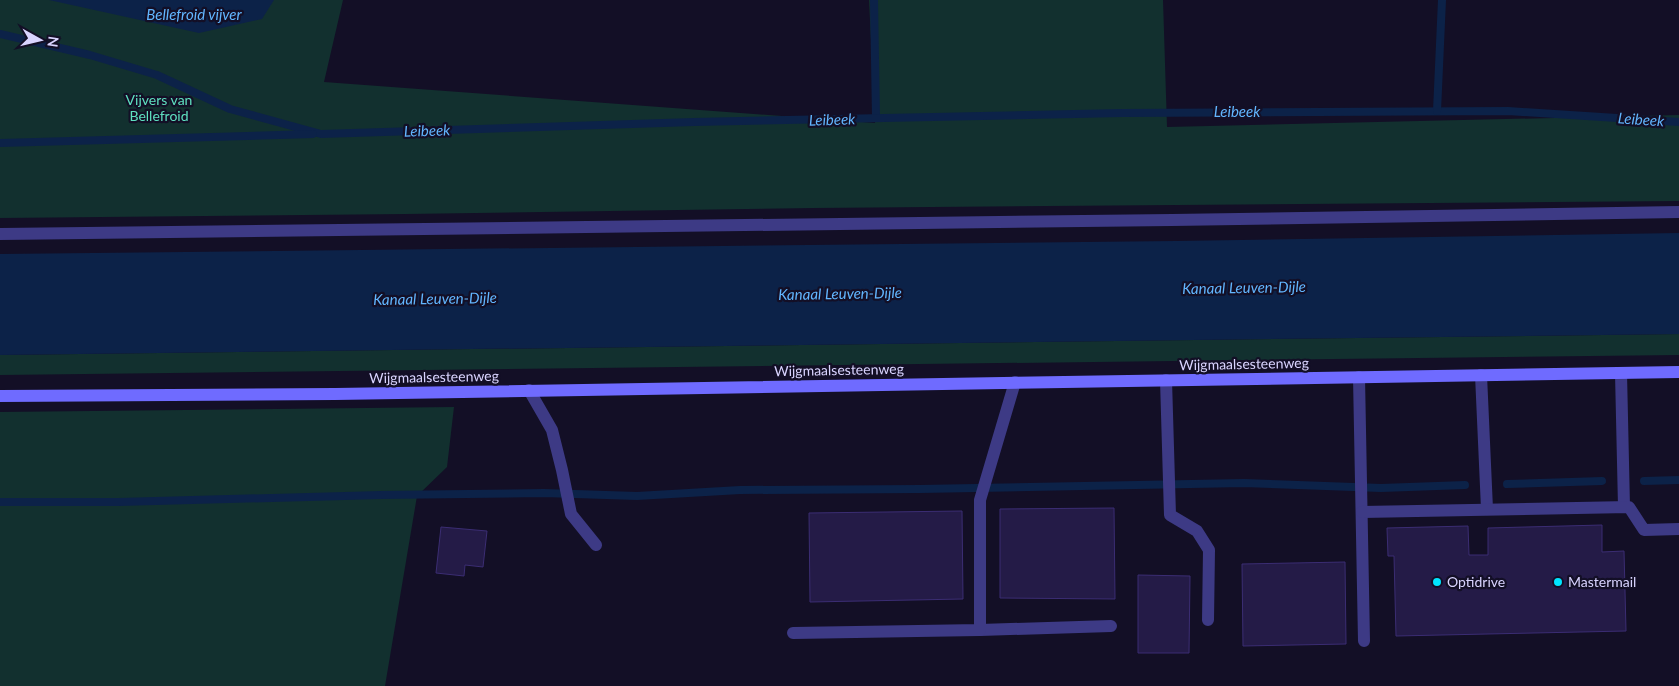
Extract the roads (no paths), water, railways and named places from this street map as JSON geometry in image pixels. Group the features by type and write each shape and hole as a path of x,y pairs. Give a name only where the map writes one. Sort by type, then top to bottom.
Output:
{"street":[{"name":"Wijgmaalsesteenweg","path":"0,396 529,390 1679,372"}],"lane":[{"path":"0,234 1679,212"},
{"path":"1620,373 1624,507"},
{"path":"1482,375 1487,510"},
{"path":"1359,377 1364,641"},
{"path":"1166,380 1170,515 1197,531 1209,550 1208,620"},
{"path":"980,630 980,500 1015,382"},
{"path":"529,390 552,430 564,476 571,514 596,545"},
{"path":"1362,512 1629,507 1644,530 1679,530"},
{"path":"793,633 1111,626"}],"water":[{"name":"Bellefroid vijver","path":"49,0 274,0 262,19 199,33"},
{"name":"Kanaal Leuven-Dijle","path":"1679,233 1679,334 0,355 0,254 1176,241"}],"waterway":[{"path":"874,0 876,118"},
{"path":"1437,111 1442,0"},
{"name":"Leibeek","path":"0,34 90,55 157,75 230,109 321,134 694,122 1122,113 1508,111 1679,122"},
{"path":"0,143 313,134"},
{"path":"1644,481 1679,480"},
{"path":"1507,484 1602,481"},
{"path":"0,502 119,502 544,493 637,496 740,490 1244,483 1381,488 1465,485"}],"place":[{"name":"Optidrive","path":"1437,582"},
{"name":"Mastermail","path":"1558,582"}],"park label":[{"name":"Vijvers van Bellefroid","path":"159,108"}]}
